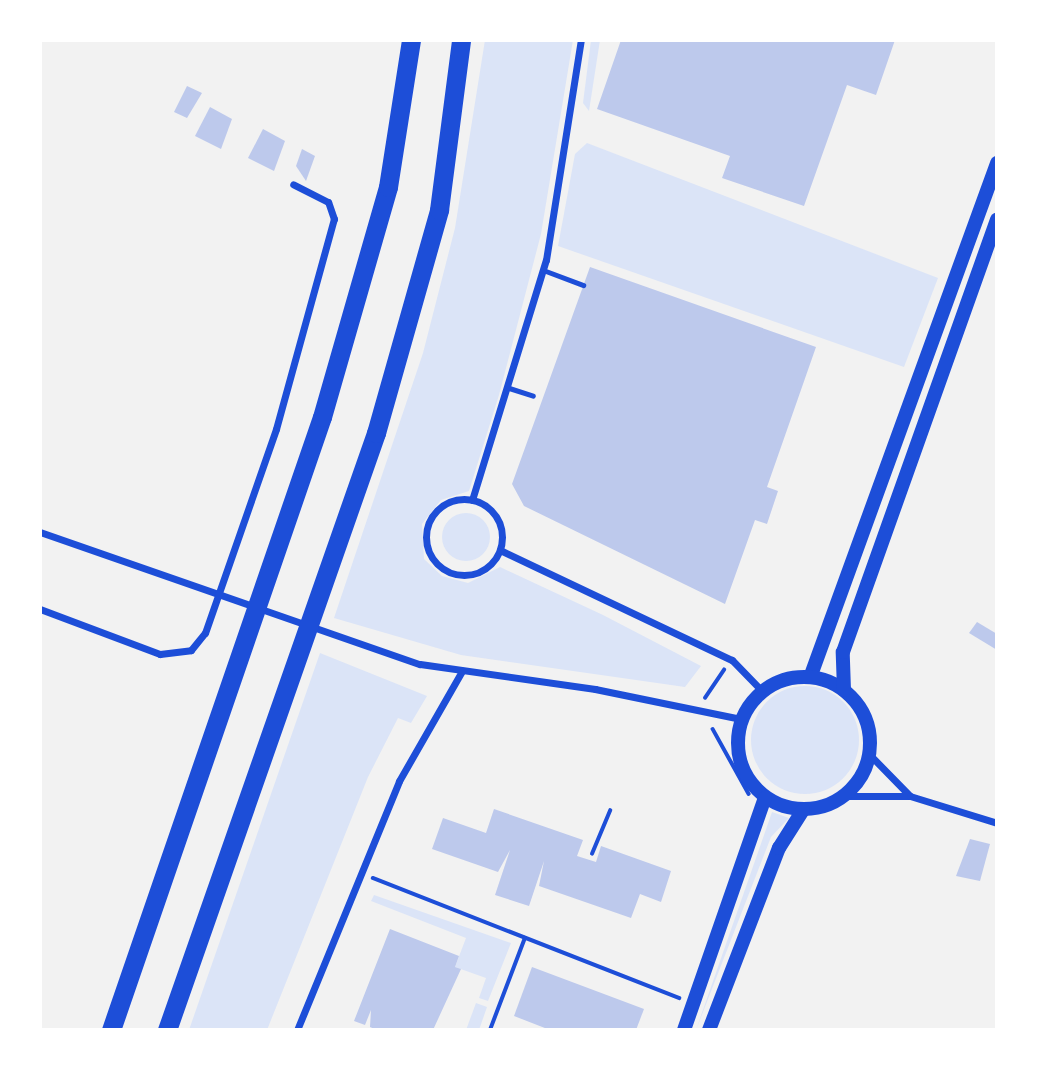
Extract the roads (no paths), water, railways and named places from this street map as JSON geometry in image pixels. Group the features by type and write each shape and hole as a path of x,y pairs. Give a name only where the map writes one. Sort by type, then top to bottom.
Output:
{"highway":[{"path":"111,1030 322,417 388,187 411,40"},
{"path":"167,1030 376,433 439,210 461,40"}],"main road":[{"path":"811,675 997,163"},
{"path":"844,690 843,652 997,220"},
{"path":"811,675 844,690 867,723 869,754 844,796 803,810 765,798 740,762 741,719 762,691 811,675"},
{"path":"684,1030 765,798"},
{"path":"709,1030 779,848 803,810"}],"street":[{"path":"472,500 509,388 543,270 581,40"},
{"path":"40,609 160,654 191,650 205,634 276,429 334,219 328,201 293,184"},
{"path":"472,500 494,513 500,550 488,566 460,575 441,567 429,551 427,531 436,513 452,501 472,500"},
{"path":"40,532 386,654 461,671 703,709 741,719"},
{"path":"500,550 730,659 762,691"},
{"path":"297,1030 399,781 461,671"},
{"path":"869,754 910,796"},
{"path":"844,796 910,796 997,823"}],"lane":[{"path":"543,270 583,285"},
{"path":"509,388 533,396"}]}
